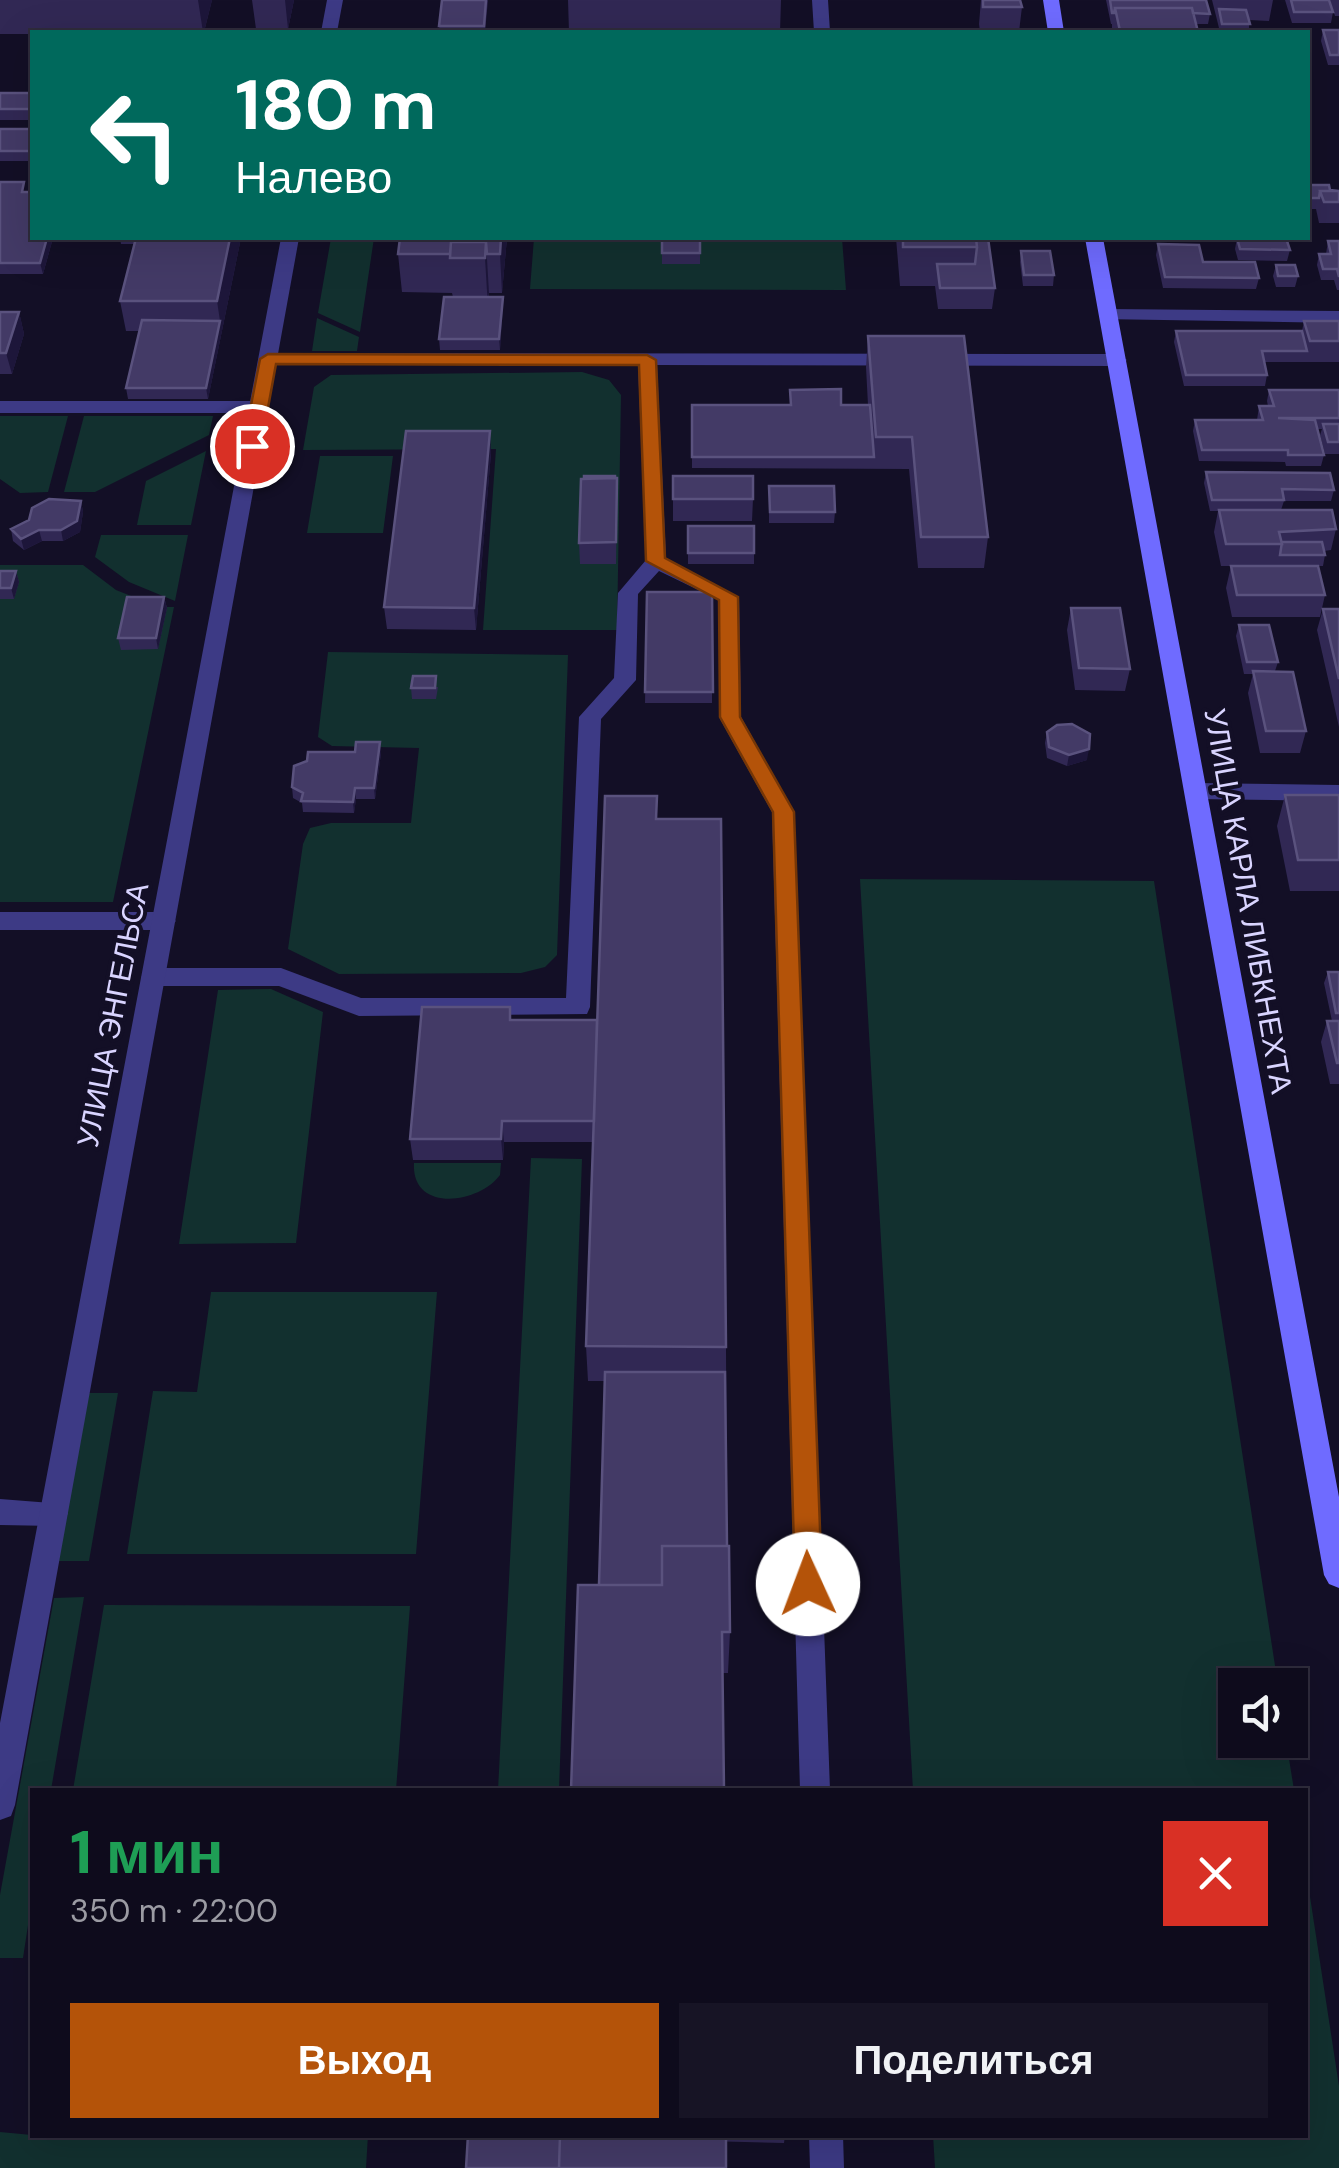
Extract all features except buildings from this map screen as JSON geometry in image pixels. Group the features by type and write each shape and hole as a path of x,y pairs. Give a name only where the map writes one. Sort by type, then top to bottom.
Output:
{"street":[{"path":"328,30 334,0"},
{"path":"820,0 822,30"},
{"path":"1050,0 1056,30"},
{"name":"УЛИЦА ЭНГЕЛЬСА","path":"0,1805 290,240"},
{"name":"УЛИЦА КАРЛА ЛИБКНЕХТА","path":"1094,240 1334,1527 1339,1575"},
{"path":"1108,315 1339,318"},
{"path":"268,359 1116,360"},
{"path":"153,977 281,977 359,1007 578,1007 590,717 625,680 628,594 656,561 647,360"},
{"path":"0,406 259,407"},
{"path":"656,561 729,597 730,717 783,812 815,1788"},
{"path":"1195,791 1339,793"},
{"path":"0,921 164,921"},
{"path":"0,1512 54,1513"},
{"path":"826,2138 827,2168"}],"green space":[{"path":"331,240 374,240 360,332 318,313"},
{"path":"534,240 842,240 846,290 530,289"},
{"path":"317,318 359,337 357,351 312,351"},
{"path":"582,372 609,380 621,395 617,630 483,630 496,449 303,450 314,387 331,375"},
{"path":"0,416 68,416 48,492 20,493 0,479"},
{"path":"84,416 213,416 209,435 95,492 64,492"},
{"path":"206,451 191,525 137,525 146,481"},
{"path":"320,456 393,456 383,533 307,533"},
{"path":"101,535 188,535 175,601 129,582 95,557"},
{"path":"0,565 83,565 116,590 159,607 174,607 113,902 0,902"},
{"path":"328,652 568,655 557,955 545,967 521,973 339,974 288,949 303,844 310,828 331,823 411,823 419,748 332,746 318,737"},
{"path":"860,879 1154,881 1275,1668 1218,1668 1218,1758 1289,1758 1294,1788 913,1788"},
{"path":"271,989 323,1012 296,1243 179,1244 218,990"},
{"path":"531,1158 582,1159 559,1788 498,1788"},
{"path":"414,1163 501,1163 500,1175 490,1185 448,1199 423,1190 416,1179"},
{"path":"211,1292 437,1292 416,1554 127,1554 153,1391 197,1392"},
{"path":"89,1393 118,1393 89,1561 58,1561"},
{"path":"84,1597 51,1788 30,1788 30,1912 23,1958 0,1958 0,1895 54,1598"},
{"path":"104,1605 410,1606 396,1788 73,1788"},
{"path":"1308,1884 1339,2086 1339,2168 935,2168 933,2138 1308,2138"},
{"path":"0,2132 30,2135 30,2138 368,2138 366,2168 0,2168"}],"route":[{"path":"252,446 268,359 647,360 656,561 729,597 730,717 783,812 808,1584"}]}
